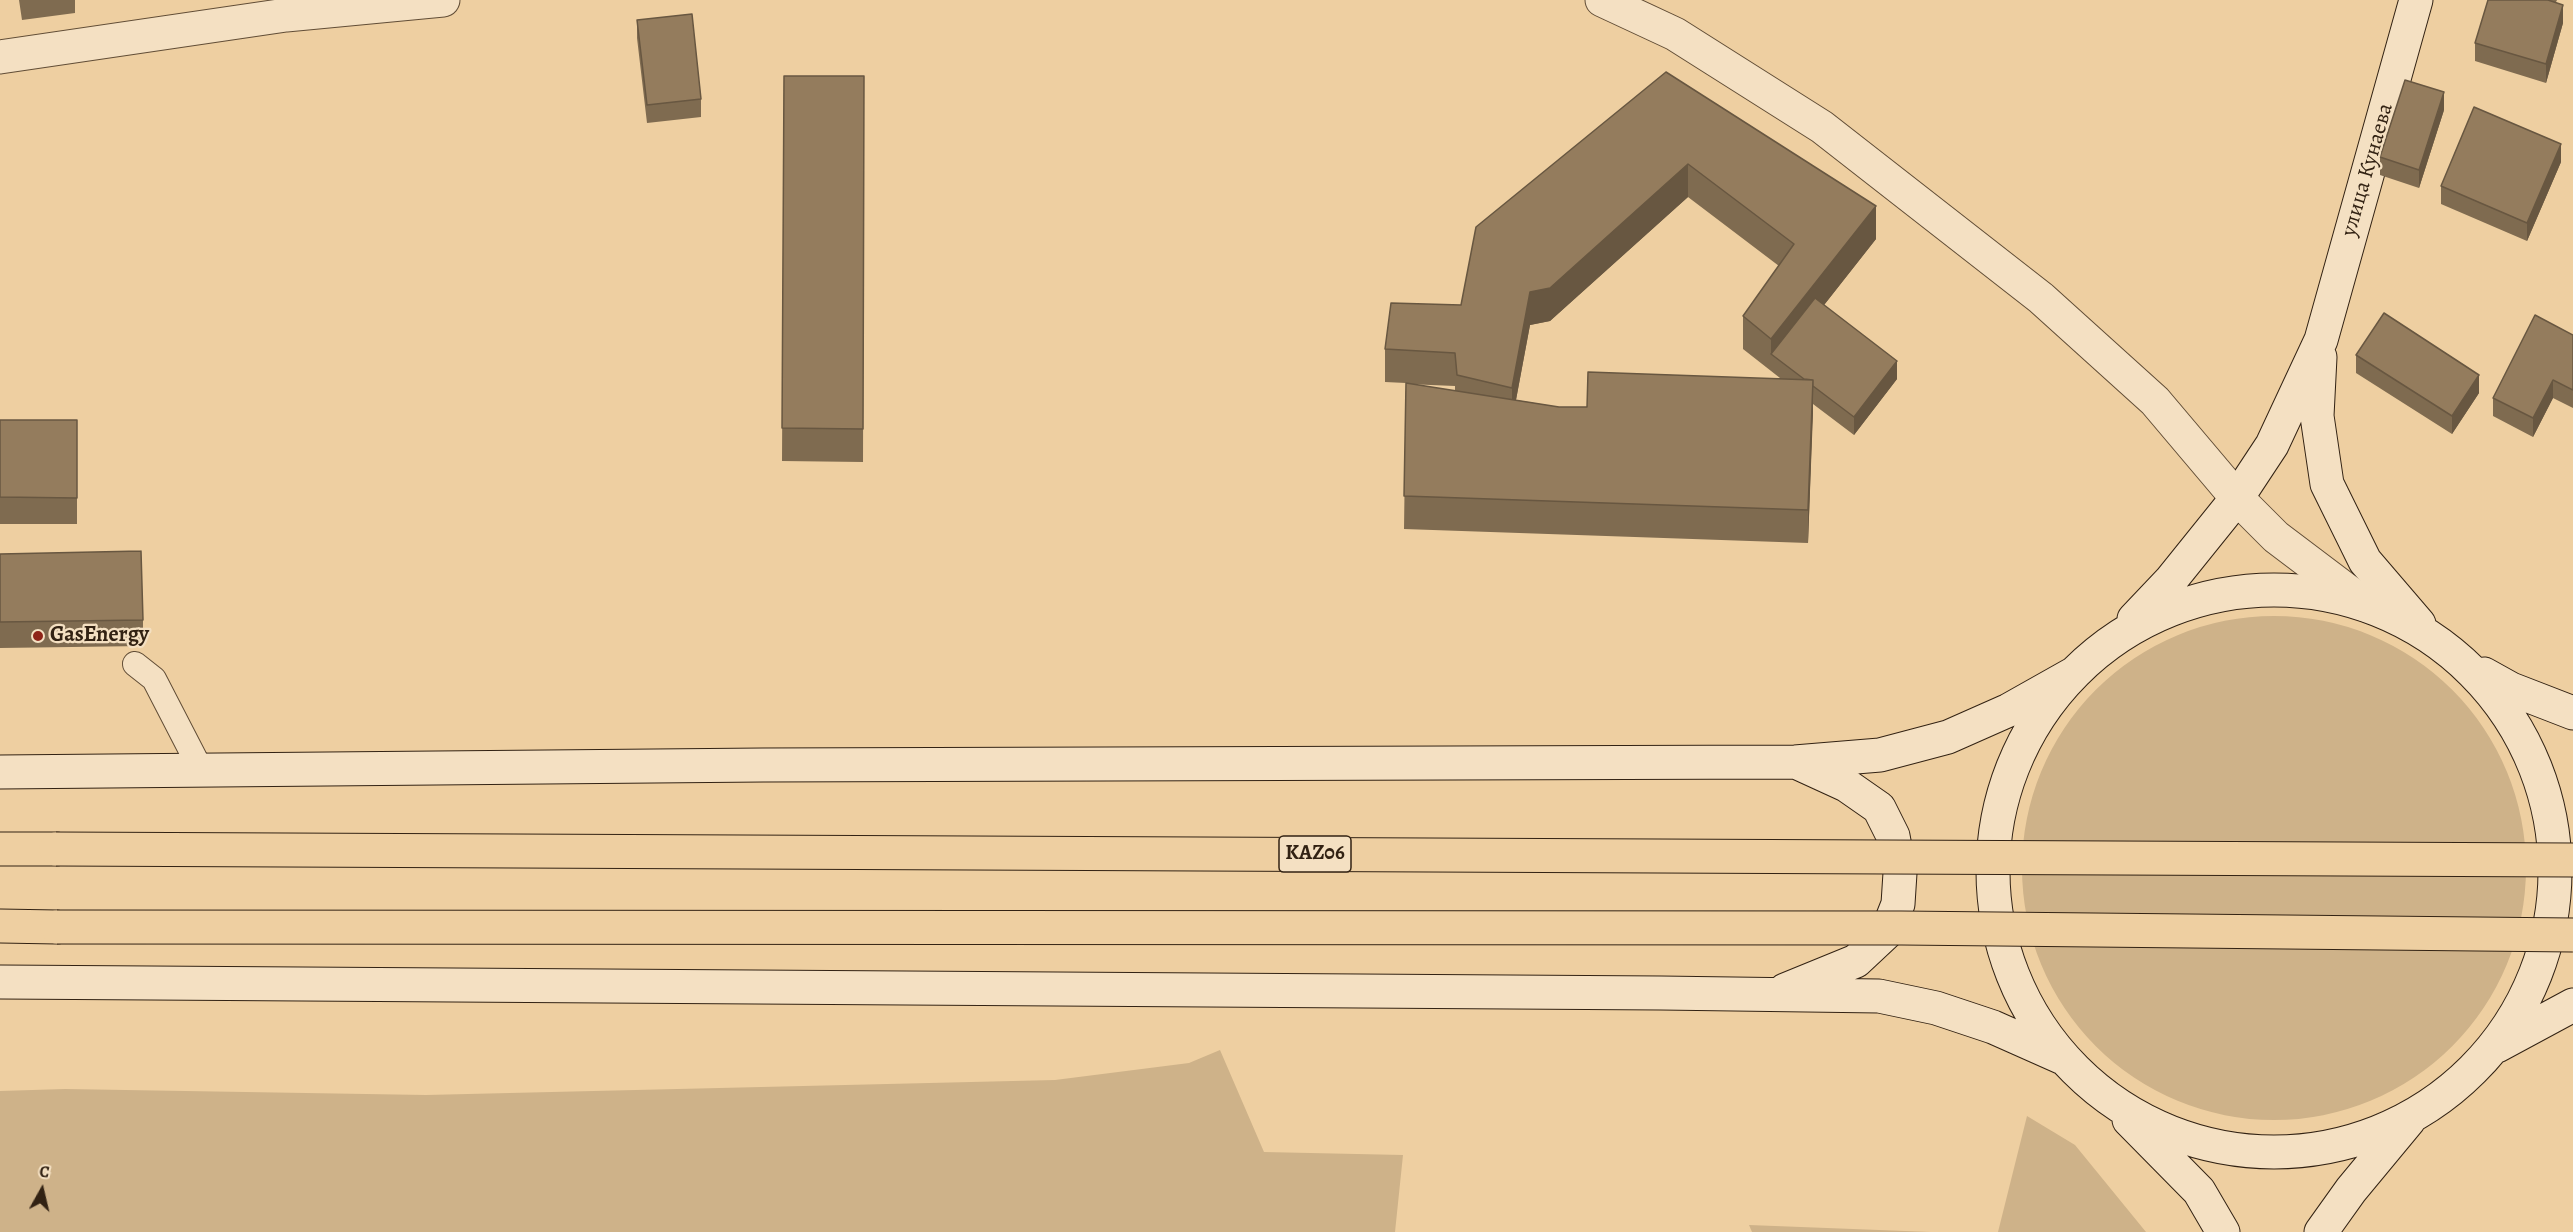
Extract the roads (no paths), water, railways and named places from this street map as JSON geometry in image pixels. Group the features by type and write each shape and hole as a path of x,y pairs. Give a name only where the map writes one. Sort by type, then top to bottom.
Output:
{"highway":[{"name":"KАZ06","path":"0,849 2573,860"},
{"path":"0,927 1902,928 2573,935"}],"main road":[{"path":"0,57 287,7 443,0"},
{"path":"1602,0 1675,34 1822,127 2032,290 2155,401 2237,498 2276,537 2366,605 2427,634"},
{"name":"улица Кунаева","path":"2320,340 2416,0"},
{"path":"0,772 1795,762 1880,755 1948,737 2009,711 2073,674 2112,641 2171,580 2237,498 2272,445 2320,340"},
{"path":"2320,340 2317,416 2327,484 2365,561 2427,634 2466,664 2511,689 2573,713"},
{"path":"2112,641 2170,609 2234,592 2301,591 2366,605"},
{"path":"2102,1093 2159,1127 2222,1147 2287,1152 2352,1141 2413,1116 2456,1086 2493,1048 2527,998 2548,940 2557,881 2552,821 2535,762 2506,710 2466,664"},
{"path":"2073,674 2035,721 2009,776 1994,834 1993,895 2005,954 2029,1010 2065,1059 2199,1191 2223,1232"},
{"path":"1775,994 1856,961 1887,932 1898,904 1899,873 1893,836 1879,808 1846,785 1795,762"},
{"path":"0,982 1878,996 1936,1008 1993,1027 2065,1059"},
{"path":"2493,1048 2573,1005"},
{"path":"2321,1232 2351,1190 2413,1116"}],"lane":[{"path":"135,664 154,679 201,770"}],"place":[{"name":"GasEnergy","path":"38,636"}]}
